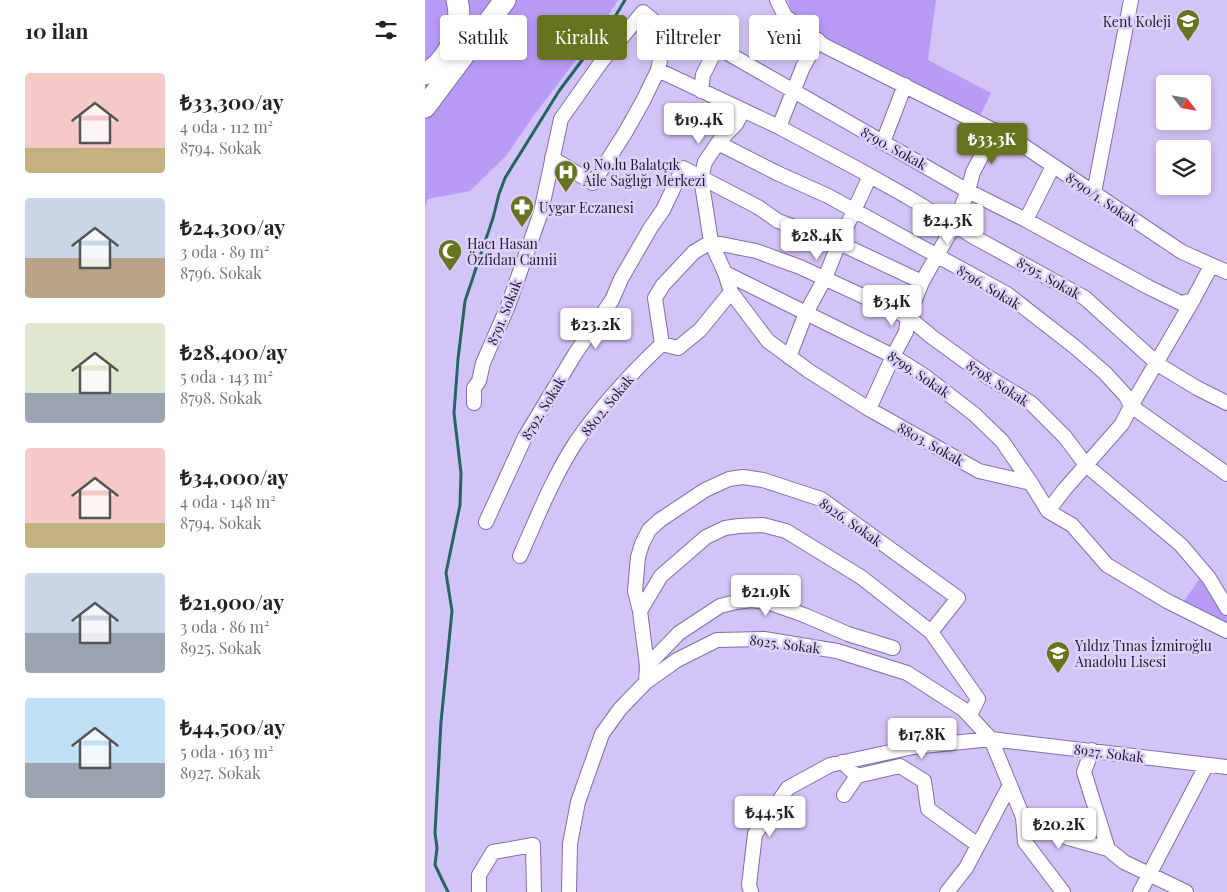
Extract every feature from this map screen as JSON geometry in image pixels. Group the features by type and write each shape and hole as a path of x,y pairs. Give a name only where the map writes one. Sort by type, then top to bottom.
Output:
{"highway":[{"path":"425,74 442,60 455,36 459,20 457,0"},
{"path":"425,107 505,0"}],"street":[{"name":"8790/1. Sokak","path":"777,0 784,15"},
{"path":"1094,193 1131,0"},
{"name":"8791. Sokak","path":"474,403 474,388 479,381 483,363 507,306 541,212 561,119 644,6"},
{"name":"8790/1. Sokak","path":"819,41 825,46 1021,144 1182,252 1227,272"},
{"path":"552,158 593,183 629,125 658,70 660,60"},
{"path":"701,91 703,75 710,60"},
{"name":"8790. Sokak","path":"739,60 968,192 1026,220 1181,303 1193,300"},
{"path":"779,127 793,91 808,60"},
{"name":"8795. Sokak","path":"658,70 779,127 870,176 1085,298 1156,362 1197,388 1227,403"},
{"path":"883,142 905,86"},
{"path":"743,111 736,124 718,143 705,162 701,178 758,207 779,221 839,243 921,282"},
{"path":"869,409 906,332 908,317 921,282 953,224 968,192 973,172 995,130"},
{"name":"8796. Sokak","path":"718,143 828,196 911,240 936,257 1007,294 1105,373 1126,396 1131,406"},
{"path":"1026,220 1053,166"},
{"name":"8792. Sokak","path":"486,522 525,436 575,354 613,300 621,279 663,210 683,168 701,178"},
{"path":"789,356 806,312 825,278 870,176"},
{"name":"8803. Sokak","path":"701,178 711,242 731,292 768,341 809,371 869,409 979,471 1031,484"},
{"path":"711,242 694,252 663,285 655,298 662,344 678,348 700,330 731,292"},
{"name":"8798. Sokak","path":"711,242 756,252 825,278 908,317 983,374 1031,403 1065,437 1087,466 1181,545 1209,578 1227,608"},
{"path":"1048,511 1122,424 1211,266"},
{"name":"8799. Sokak","path":"725,273 893,356 926,377 975,414 1002,441 1031,484"},
{"name":"8802. Sokak","path":"520,556 575,443 605,403 662,344"},
{"path":"1131,406 1227,474"},
{"name":"8926. Sokak","path":"646,682 647,666 640,611 635,591 638,556 642,544 649,530 660,520 705,490 729,479 743,477 763,480 821,499 958,598 931,632"},
{"path":"1031,484 1048,511 1072,525 1107,564 1167,600 1227,630"},
{"path":"640,611 661,576 706,537 725,528 763,525 786,531 861,577 931,632 978,699 970,715 991,739 1023,817 1025,842 1063,892"},
{"path":"647,666 679,632 720,606 752,600 770,603 848,634 893,648"},
{"name":"8925. Sokak","path":"569,892 571,844 578,802 602,734 621,709 646,682 677,660 717,640 764,639 837,651 907,673 970,715"},
{"name":"8927. Sokak","path":"751,892 749,885 755,834 788,788 830,765 913,747 991,739 1227,767"},
{"path":"1092,750 1084,772 1108,849"},
{"path":"842,762 857,776"},
{"path":"843,795 857,776 900,766 924,781 928,809 978,845"},
{"path":"1140,892 1206,766"},
{"path":"947,892 966,868 1010,785"},
{"path":"1023,817 1067,838 1108,849 1124,862 1186,892"},
{"path":"479,892 479,875 493,852 533,845 534,892"}],"shaded area":[{"path":"425,0 448,0 449,15 440,15 440,49 425,62"},
{"path":"463,0 497,0 486,15 456,15"},
{"path":"514,0 618,0 608,15 537,15 537,60 576,60 506,156 470,191 428,199 425,208 425,119 469,60 527,60 527,15 503,15"},
{"path":"788,0 936,0 928,60 991,93 980,116 832,44 819,34 819,15 795,15 791,12"},
{"path":"440,48 440,60 452,60 425,97 425,79"},
{"path":"1203,574 1227,609 1227,627 1184,601"}],"waterway":[{"path":"448,892 435,865 437,848 435,833 441,722 452,611 446,573 460,505 461,473 454,413 465,301 505,178 559,91 616,15 625,0"}],"place":[{"name":"Kent Koleji","path":"1188,42"},
{"name":"9 No.lu Balatçık Aile Sağlığı Merkezi","path":"566,193"},
{"name":"Uygar Eczanesi","path":"522,228"},
{"name":"Hacı Hasan Özfidan Camii","path":"450,272"},
{"name":"Yıldız Tınas İzmiroğlu Anadolu Lisesi","path":"1058,674"}]}
